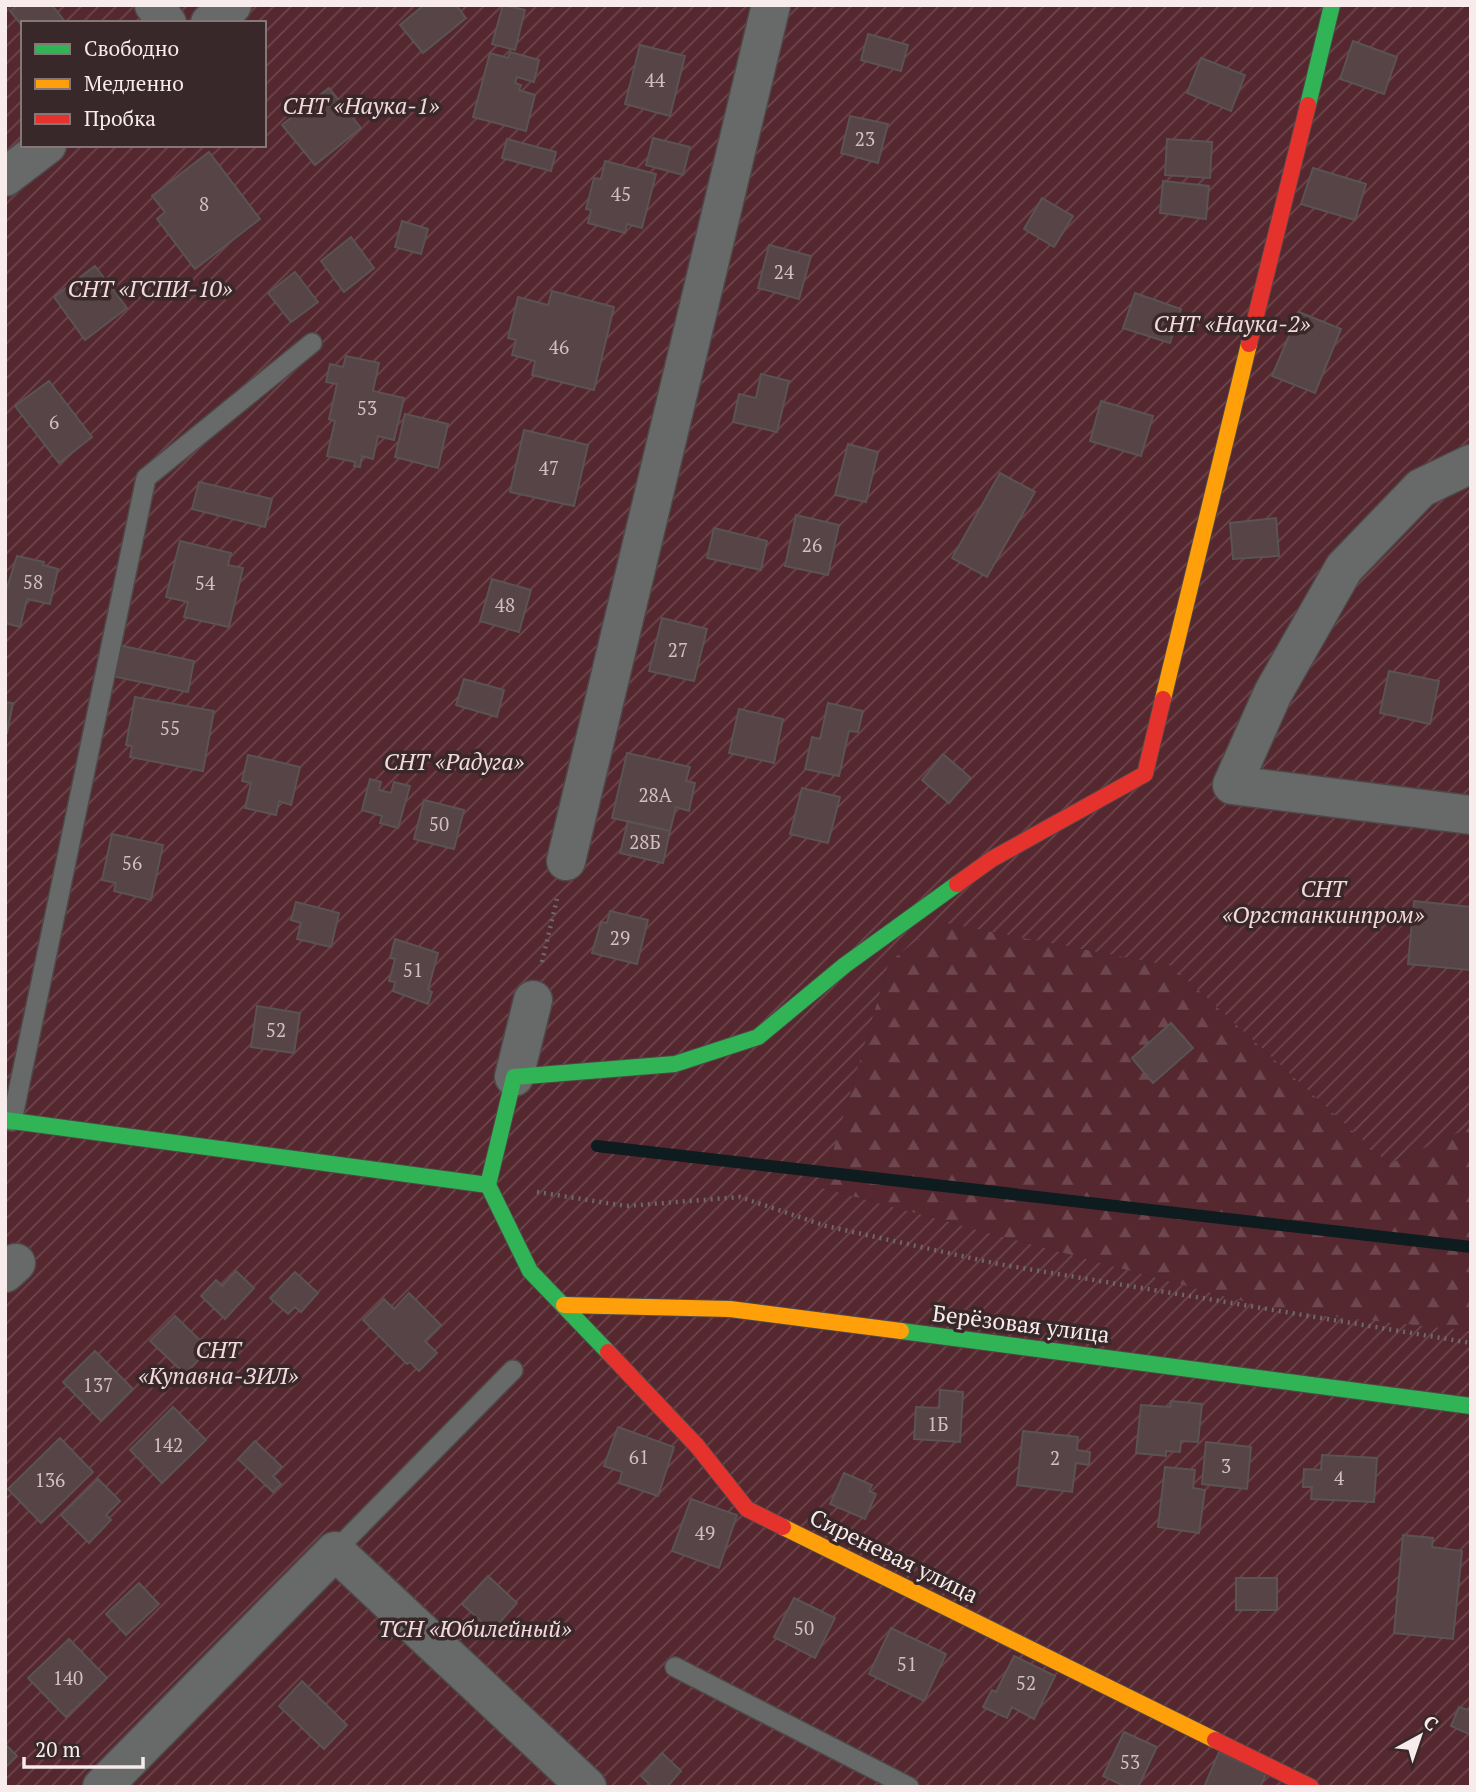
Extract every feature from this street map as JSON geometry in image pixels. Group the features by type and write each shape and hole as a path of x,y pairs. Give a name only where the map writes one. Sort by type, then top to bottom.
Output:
{"street":[{"path":"154,5 166,21"},
{"path":"212,21 232,5"},
{"path":"566,861 771,5"},
{"path":"514,1076 675,1064 758,1037 845,965 992,859 1145,774 1332,5"},
{"path":"5,177 44,147"},
{"path":"1471,464 1421,488 1344,568 1273,693 1232,785 1471,815"},
{"path":"9,1121 488,1185 533,1000"},
{"name":"Сиреневая улица","path":"488,1185 530,1271 696,1446 747,1509 1311,1787"},
{"name":"Берёзовая улица","path":"564,1305 730,1309 1471,1406"},
{"path":"102,1787 335,1551 587,1787"}],"lane":[{"path":"9,1121 146,478 312,343"},
{"path":"335,1551 513,1370"},
{"path":"675,1667 909,1787"}],"path":[{"path":"533,1000 566,861"},
{"path":"488,1185 626,1206 740,1197 826,1226 998,1264 1471,1343"}],"green space":[{"path":"5,5 1471,5 1471,1127 1389,1164 1172,966 940,922 889,962 822,1188 1279,1311 1471,1331 1471,1787 5,1787"},
{"path":"940,922 1172,966 1389,1164 1471,1127 1471,1331 1279,1311 822,1188 889,962"}],"building":[{"path":"18,5 52,5 64,21 21,21 21,25 10,11"},
{"path":"424,5 456,5 466,18 423,53 400,25"},
{"path":"503,5 525,10 515,50 492,44"},
{"path":"868,34 908,45 901,71 861,60"},
{"path":"1353,41 1397,57 1384,94 1340,79"},
{"path":"640,45 685,56 670,116 625,104"},
{"path":"510,52 539,60 534,82 517,77 515,83 521,85 519,90 535,95 526,131 473,117 490,53 508,58"},
{"path":"1201,58 1245,75 1231,111 1187,93"},
{"path":"329,88 361,128 315,165 282,125"},
{"path":"850,116 888,124 878,163 841,153"},
{"path":"653,138 690,147 683,175 646,165"},
{"path":"507,139 556,152 551,171 502,158"},
{"path":"1167,139 1212,142 1210,178 1165,175"},
{"path":"209,152 260,219 195,269 157,219 165,212 152,196"},
{"path":"605,161 656,174 642,228 627,224 625,233 588,223 591,210 586,209 594,178 601,179"},
{"path":"1313,168 1366,184 1355,220 1301,204"},
{"path":"1163,181 1209,186 1206,219 1160,213"},
{"path":"1042,198 1073,216 1054,247 1024,229"},
{"path":"402,221 428,229 421,254 395,247"},
{"path":"351,237 374,268 344,292 321,261"},
{"path":"769,245 811,256 799,299 758,288"},
{"path":"95,266 127,308 85,340 54,297"},
{"path":"295,272 318,302 291,322 268,293"},
{"path":"552,291 614,307 594,390 532,375 535,361 512,355 516,340 508,338 518,297 548,305"},
{"path":"1135,293 1181,309 1170,343 1123,328"},
{"path":"1299,312 1341,329 1315,393 1272,376"},
{"path":"346,356 379,363 373,391 404,398 394,440 378,436 373,459 362,456 360,467 354,466 355,462 327,456 335,421 329,419 337,384 326,382 330,364 343,367"},
{"path":"761,374 789,381 777,432 733,422 739,394 756,398"},
{"path":"49,381 92,437 59,463 15,406"},
{"path":"1101,401 1153,416 1141,456 1090,441"},
{"path":"405,414 448,424 438,468 395,457"},
{"path":"524,430 588,445 574,506 510,492"},
{"path":"848,444 878,452 866,502 835,495"},
{"path":"1000,473 1035,492 987,577 952,558"},
{"path":"199,482 272,499 265,527 192,509"},
{"path":"796,515 839,525 828,575 785,566"},
{"path":"1276,518 1279,556 1233,559 1230,523"},
{"path":"714,528 767,541 761,570 707,558"},
{"path":"180,541 231,553 228,565 243,568 229,627 184,617 188,602 166,597"},
{"path":"17,556 44,562 43,565 58,569 50,604 27,599 20,627 5,623 5,594"},
{"path":"492,579 531,590 519,632 480,621"},
{"path":"662,618 707,629 694,681 649,671"},
{"path":"118,645 194,661 188,692 112,676"},
{"path":"1389,671 1439,681 1430,724 1380,713"},
{"path":"464,679 504,690 497,717 456,705"},
{"path":"135,697 214,711 203,771 130,757 132,746 126,745"},
{"path":"5,702 13,703 7,733 5,732"},
{"path":"828,703 863,711 858,732 849,731 839,776 805,769 812,737 820,739"},
{"path":"739,709 783,719 774,763 729,753"},
{"path":"627,753 690,767 686,781 695,783 689,811 676,807 670,831 612,818"},
{"path":"943,754 971,778 949,803 922,780"},
{"path":"248,755 300,767 291,805 279,801 276,815 245,808 251,783 242,781"},
{"path":"370,779 381,782 379,790 391,793 394,782 410,786 398,828 380,823 382,816 362,810"},
{"path":"802,788 840,797 828,843 790,834"},
{"path":"424,800 464,810 454,849 414,839"},
{"path":"628,821 670,831 663,863 620,853"},
{"path":"112,834 163,845 151,900 114,891 116,883 102,880"},
{"path":"1414,901 1471,907 1470,970 1408,964"},
{"path":"296,902 339,913 331,947 297,939 301,923 291,920"},
{"path":"610,911 648,920 637,964 592,953 601,922 607,923"},
{"path":"395,939 438,953 428,990 432,992 428,1004 393,991 395,982 389,981 395,959 390,958"},
{"path":"257,1006 300,1013 294,1053 251,1047"},
{"path":"1171,1023 1193,1048 1153,1083 1132,1058"},
{"path":"236,1271 254,1288 225,1319 201,1296 216,1280 222,1286"},
{"path":"295,1272 318,1293 301,1312 295,1307 288,1314 270,1298"},
{"path":"409,1293 441,1325 425,1341 437,1353 419,1371 410,1362 407,1364 363,1320 384,1299 394,1309"},
{"path":"175,1316 209,1349 185,1374 150,1341"},
{"path":"95,1351 133,1389 101,1421 63,1382"},
{"path":"940,1390 963,1392 960,1442 914,1439 916,1407 939,1408"},
{"path":"1171,1401 1202,1404 1198,1442 1181,1441 1180,1452 1166,1451 1166,1456 1136,1453 1141,1405 1170,1407"},
{"path":"173,1407 206,1440 162,1483 130,1450"},
{"path":"618,1427 674,1447 658,1496 619,1483 622,1472 604,1466"},
{"path":"1023,1431 1078,1437 1077,1450 1090,1452 1089,1465 1076,1463 1072,1492 1017,1485"},
{"path":"60,1438 93,1472 41,1523 8,1489"},
{"path":"255,1441 282,1467 273,1476 281,1484 273,1492 238,1459"},
{"path":"1206,1442 1251,1447 1247,1489 1202,1484"},
{"path":"1322,1455 1377,1458 1374,1502 1311,1499 1312,1487 1303,1487 1304,1469 1321,1470"},
{"path":"1165,1467 1195,1470 1193,1488 1205,1490 1199,1533 1158,1527"},
{"path":"844,1473 872,1485 869,1491 876,1494 865,1519 830,1504"},
{"path":"98,1479 120,1501 106,1515 111,1520 89,1543 61,1515"},
{"path":"691,1499 737,1515 719,1568 672,1551"},
{"path":"1403,1535 1433,1538 1432,1547 1462,1551 1453,1639 1394,1633"},
{"path":"488,1576 517,1603 492,1631 462,1604"},
{"path":"1236,1578 1277,1578 1277,1610 1236,1610"},
{"path":"139,1583 159,1604 126,1635 106,1614"},
{"path":"794,1598 835,1618 815,1658 774,1637"},
{"path":"891,1628 946,1654 924,1701 869,1674"},
{"path":"69,1639 107,1678 66,1717 28,1678"},
{"path":"1014,1656 1055,1676 1034,1719 1012,1707 1007,1718 983,1707 992,1690 996,1692"},
{"path":"302,1681 347,1725 324,1749 279,1706"},
{"path":"1471,1703 1471,1735 1451,1726 1459,1707 1468,1710"},
{"path":"1124,1732 1157,1747 1138,1787 1126,1787 1103,1776"},
{"path":"5,1744 17,1756 5,1768"},
{"path":"1219,1752 1266,1774 1260,1787 1204,1787"},
{"path":"662,1753 681,1771 667,1787 652,1787 641,1776"}],"waterway":[{"path":"597,1146 1471,1247"}],"traffic: fast":[{"path":"1308,105 1332,5"},
{"path":"488,1185 514,1077 675,1064 758,1037 845,965 957,884"},
{"path":"5,1120 488,1185 530,1271 608,1352"},
{"path":"901,1331 1471,1406"}],"traffic: slow":[{"path":"1163,699 1249,344"},
{"path":"564,1305 730,1309 901,1331"},
{"path":"783,1527 1215,1740"}],"traffic: jam":[{"path":"1249,344 1308,105"},
{"path":"957,884 992,859 1145,774 1163,699"},
{"path":"608,1352 697,1446 747,1509 783,1527"},
{"path":"1215,1740 1311,1787"}],"park label":[{"name":"СНТ «Наука-1»","path":"361,106"},
{"name":"СНТ «ГСПИ-10»","path":"150,289"},
{"name":"СНТ «Наука-2»","path":"1232,324"},
{"name":"СНТ «Радуга»","path":"454,762"},
{"name":"СНТ «Оргстанкинпром»","path":"1323,902"},
{"name":"СНТ «Купавна-ЗИЛ»","path":"218,1363"},
{"name":"ТСН «Юбилейный»","path":"475,1629"}]}
